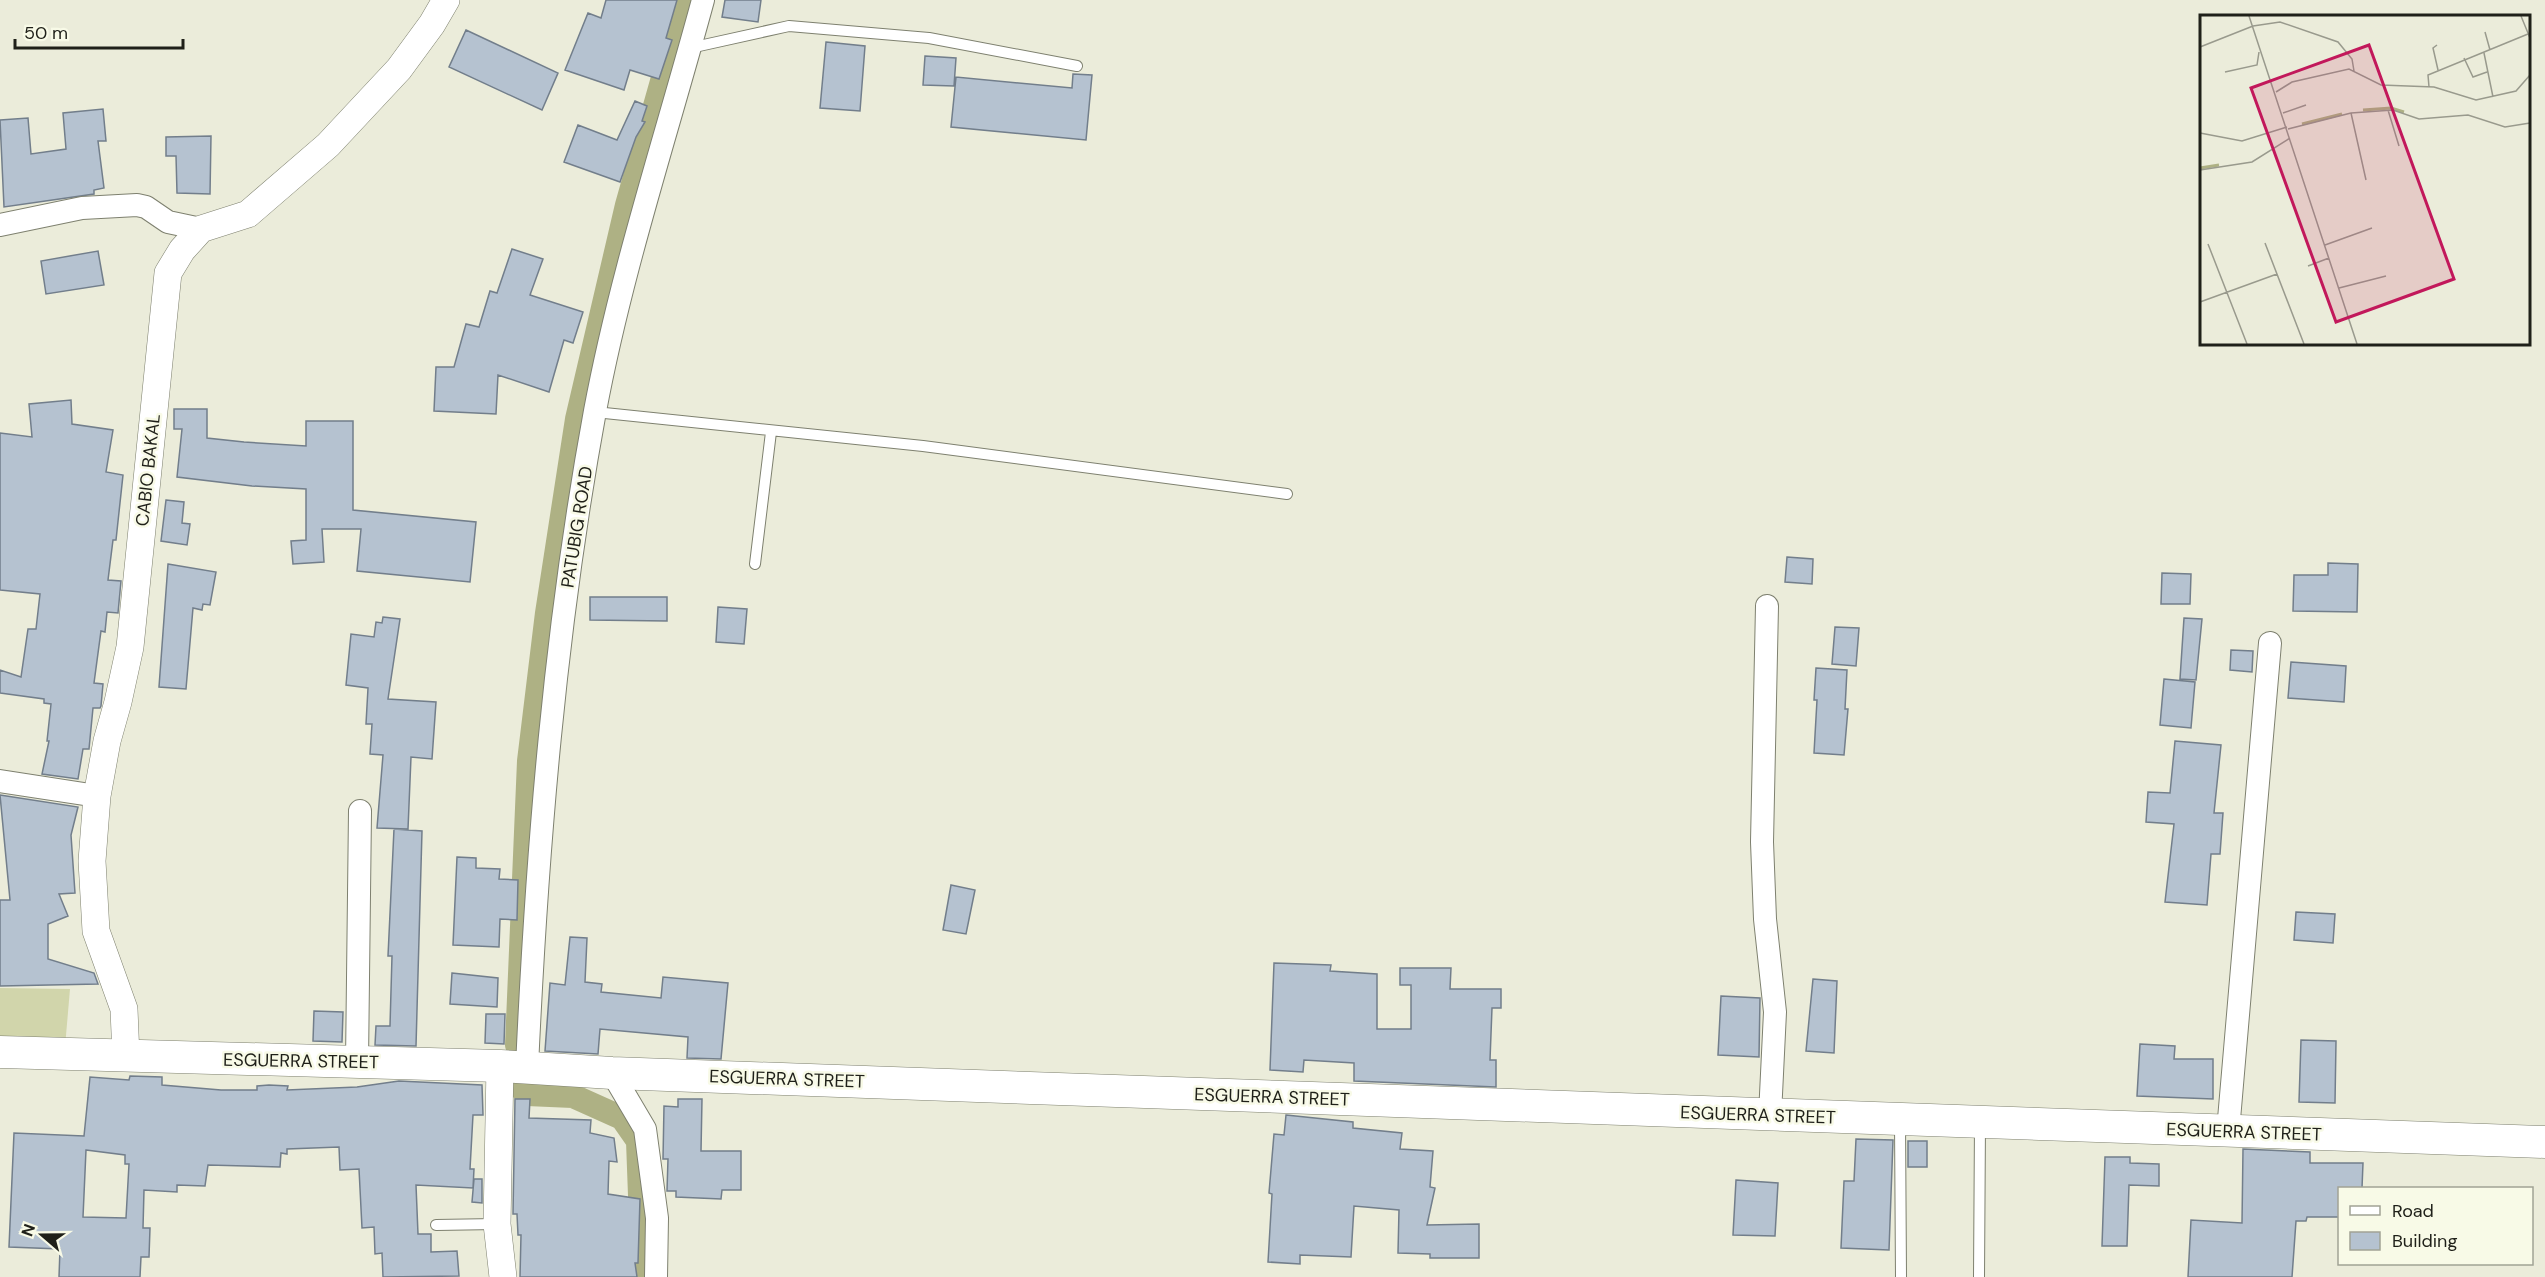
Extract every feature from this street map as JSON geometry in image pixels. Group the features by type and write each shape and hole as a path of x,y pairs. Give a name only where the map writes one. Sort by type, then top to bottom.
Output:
{"main road":[{"name":"ESGUERRA STREET","path":"0,1052 514,1067 612,1073 2545,1142"}],"street":[{"path":"0,225 82,208 137,205 146,207 168,222 201,229 248,214 328,145 399,69 432,24 446,0"},
{"name":"PATUBIG ROAD","path":"514,1067 533,924 545,764 595,412 624,283 703,0"},
{"name":"CABIO BAKAL","path":"126,1057 124,1009 96,931 92,861 97,796 107,741 130,647 168,273 182,250 201,229"},
{"path":"1767,606 1762,842 1765,919 1775,1012 1770,1115"},
{"path":"2228,1131 2270,643"},
{"path":"0,781 97,796"},
{"path":"357,1062 360,811"},
{"path":"503,1277 497,1224 514,1067"},
{"path":"612,1073 645,1129 657,1218 656,1277"}],"lane":[{"path":"690,48 789,26 929,38 1077,66"},
{"path":"595,412 923,446 1287,494"},
{"path":"755,564 771,432"},
{"path":"1900,1120 1901,1277"},
{"path":"1979,1277 1980,1123"},
{"path":"436,1225 497,1224"}],"green space":[{"path":"0,988 70,989 65,1047 0,1045"}],"building":[{"path":"606,0 677,0 666,38 672,40 659,79 630,70 624,90 565,70 588,13 601,18"},
{"path":"725,0 761,0 758,22 722,17"},
{"path":"466,30 558,73 542,110 449,67"},
{"path":"826,42 865,46 860,111 820,108"},
{"path":"925,56 956,58 954,86 923,85"},
{"path":"1073,74 1092,75 1086,140 951,127 956,77 1072,88"},
{"path":"635,101 647,106 642,121 645,122 636,137 620,182 564,162 578,125 617,140"},
{"path":"103,109 106,141 98,141 104,188 94,190 94,194 4,207 0,120 28,118 31,154 66,149 63,113"},
{"path":"211,136 210,194 177,193 176,156 166,156 166,137"},
{"path":"512,249 543,259 530,295 583,312 573,343 564,340 549,392 498,375 496,414 434,411 436,367 454,367 466,324 479,327 490,291 497,293"},
{"path":"98,251 104,285 46,294 41,261"},
{"path":"71,400 72,424 113,430 106,472 123,475 116,540 113,540 108,580 121,581 118,613 107,612 105,632 101,631 94,683 103,684 101,706 93,708 89,749 83,749 78,779 42,774 49,741 47,741 51,704 44,703 44,699 0,693 0,670 21,677 28,629 36,629 40,594 0,590 0,433 32,437 29,404"},
{"path":"174,409 207,409 207,438 244,442 306,446 306,421 353,421 353,510 476,522 470,582 357,571 361,529 322,529 324,562 293,564 291,541 306,540 306,489 252,486 177,477 182,429 174,429"},
{"path":"166,500 184,502 182,523 190,524 187,545 161,541"},
{"path":"1787,557 1813,559 1812,584 1785,582"},
{"path":"2328,563 2358,564 2357,612 2293,611 2294,575 2328,575"},
{"path":"168,564 216,572 210,605 203,604 202,610 193,608 186,689 159,687"},
{"path":"2162,573 2191,574 2190,604 2161,604"},
{"path":"590,597 667,597 667,621 590,620"},
{"path":"718,607 747,609 744,644 716,642"},
{"path":"383,617 400,619 388,699 436,702 432,759 411,757 408,829 377,828 383,755 370,754 372,724 366,724 368,688 346,685 351,634 374,637 376,622 382,623"},
{"path":"2184,618 2202,619 2196,680 2180,679"},
{"path":"1835,627 1859,628 1856,666 1832,664"},
{"path":"2231,650 2253,651 2252,672 2230,670"},
{"path":"2291,662 2346,666 2344,702 2288,698"},
{"path":"1816,668 1847,670 1845,709 1848,709 1844,755 1814,753"},
{"path":"2164,679 2195,682 2191,728 2160,725"},
{"path":"2175,741 2221,745 2214,813 2223,813 2220,854 2211,854 2207,905 2165,902 2174,824 2146,822 2148,792 2170,793"},
{"path":"0,795 78,807 71,835 75,893 59,894 68,916 48,924 48,959 94,973 98,984 0,986 0,900 10,900"},
{"path":"394,829 422,831 416,1046 375,1045 376,1026 390,1026 392,956 388,956"},
{"path":"457,857 476,858 476,868 500,869 499,879 518,880 517,920 500,919 499,947 453,945"},
{"path":"951,885 975,890 966,934 943,930"},
{"path":"2296,912 2335,914 2333,943 2294,940"},
{"path":"570,937 587,938 585,982 602,984 601,992 661,998 663,977 728,983 721,1059 687,1058 688,1037 600,1029 598,1054 545,1051 550,983 565,985"},
{"path":"1274,963 1331,965 1330,971 1377,974 1377,1029 1411,1029 1411,985 1400,985 1400,968 1451,968 1450,989 1501,989 1501,1008 1492,1008 1490,1060 1496,1060 1496,1087 1354,1081 1354,1063 1304,1060 1303,1072 1270,1070"},
{"path":"452,973 498,978 497,1007 450,1004"},
{"path":"1813,979 1837,981 1834,1053 1806,1051"},
{"path":"1721,996 1760,998 1759,1057 1718,1055"},
{"path":"314,1011 343,1012 342,1042 313,1041"},
{"path":"486,1014 505,1014 504,1044 485,1043"},
{"path":"2301,1040 2336,1041 2335,1103 2299,1102"},
{"path":"2140,1044 2175,1046 2174,1059 2213,1059 2213,1099 2137,1096"},
{"path":"130,1076 162,1077 162,1085 221,1090 257,1090 257,1086 269,1085 288,1086 287,1090 357,1087 399,1081 482,1085 483,1115 473,1115 470,1169 474,1169 473,1188 416,1185 418,1234 431,1234 431,1252 457,1251 459,1276 383,1277 382,1253 375,1254 374,1227 362,1228 359,1169 340,1170 339,1147 287,1149 287,1154 281,1153 280,1167 208,1165 205,1186 177,1185 177,1192 144,1190 143,1228 150,1228 149,1257 141,1257 140,1277 59,1277 60,1249 9,1247 14,1133 84,1136 90,1077 129,1080","holes":["86,1150 125,1155 125,1164 129,1164 126,1218 83,1217"]},
{"path":"515,1099 530,1099 529,1118 591,1120 590,1133 614,1138 617,1162 609,1161 608,1194 640,1199 638,1263 635,1263 637,1277 520,1277 521,1235 518,1235 517,1214 513,1214"},
{"path":"678,1099 702,1099 701,1151 741,1151 741,1190 722,1190 721,1199 676,1197 676,1191 667,1191 668,1159 663,1159 664,1106 678,1107"},
{"path":"1286,1115 1353,1122 1353,1128 1402,1133 1400,1149 1433,1151 1430,1187 1435,1188 1427,1225 1479,1224 1479,1258 1430,1258 1430,1254 1398,1253 1399,1210 1354,1206 1351,1257 1300,1255 1300,1264 1268,1262 1272,1194 1269,1193 1274,1134 1284,1135"},
{"path":"1856,1139 1893,1140 1889,1250 1841,1248 1844,1181 1854,1181"},
{"path":"1908,1141 1927,1141 1927,1167 1908,1167"},
{"path":"2243,1149 2310,1152 2310,1163 2363,1163 2362,1187 2338,1187 2338,1217 2307,1217 2306,1221 2296,1221 2292,1277 2188,1277 2191,1220 2242,1223"},
{"path":"2105,1157 2130,1157 2130,1163 2159,1164 2159,1186 2129,1185 2127,1246 2102,1246"},
{"path":"474,1179 482,1179 482,1203 472,1202"},
{"path":"1736,1180 1778,1183 1775,1236 1733,1235"}],"waterway":[{"path":"517,1045 529,761 547,613 577,419 627,205 685,0"},
{"path":"518,1085 527,1094 573,1096 622,1118 638,1141 643,1277"}]}
